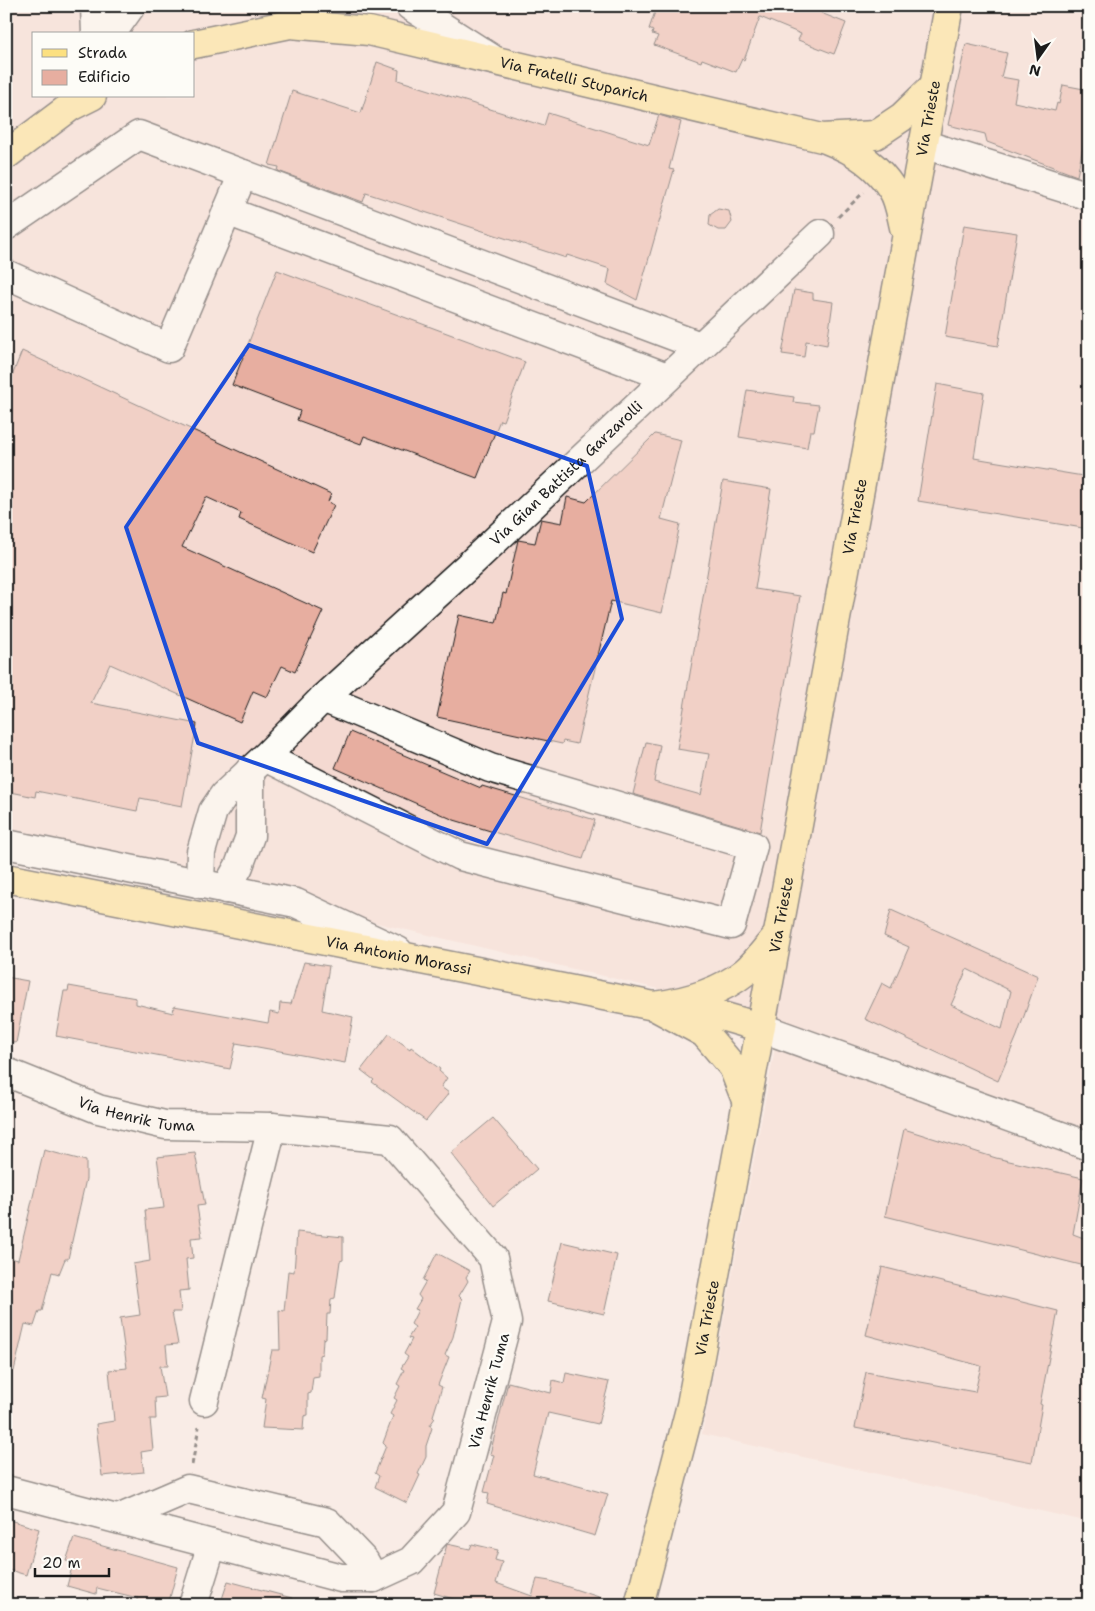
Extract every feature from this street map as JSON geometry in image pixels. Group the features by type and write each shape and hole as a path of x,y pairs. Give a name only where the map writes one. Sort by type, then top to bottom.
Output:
{"main road":[{"name":"Via Trieste","path":"640,1605 690,1405 949,6"},
{"name":"Via Fratelli Stuparich","path":"195,43 290,24 369,31 822,138 875,135 923,144"},
{"path":"875,135 902,117 933,87"},
{"path":"6,155 79,100"},
{"path":"822,138 846,147 866,160 893,190 906,231"},
{"name":"Via Antonio Morassi","path":"6,878 417,959 666,1004 704,1033 733,1067 746,1102"},
{"path":"666,1004 714,990 745,972 778,935"},
{"path":"666,1004 759,1027"}],"street":[{"path":"95,6 96,32"},
{"path":"112,32 131,6"},
{"path":"418,10 494,60"},
{"path":"6,226 139,135 700,346"},
{"path":"923,144 1089,196"},
{"path":"6,274 170,348 243,174"},
{"path":"227,211 667,378"},
{"name":"Via Gian Battista Garzarolli","path":"213,886 201,852 213,811 224,795 258,764 323,698 820,234"},
{"path":"213,886 239,866 250,836 258,764 460,856 731,925 753,846 490,768 323,698"},
{"path":"6,844 296,903 417,959"},
{"path":"759,1027 1089,1146"},
{"name":"Via Henrik Tuma","path":"6,1072 98,1109 165,1125 272,1127 390,1139 493,1258 507,1322 456,1512 411,1561 374,1578"},
{"path":"204,1401 272,1127"},
{"path":"6,1490 340,1578 374,1578 366,1562 327,1522 188,1489 118,1519"},
{"path":"194,1605 212,1544"}],"path":[{"path":"820,234 880,176"},
{"path":"188,1489 204,1401"}],"highlighted area":[{"path":"249,345 587,466 622,619 487,844 198,743 126,527"}],"shaded area":[{"path":"6,6 1089,6 1089,1522 702,1434 779,1027 659,989 6,836"}],"building":[{"path":"657,6 824,6 821,13 846,23 834,54 798,40 801,34 760,17 744,60 742,59 736,72 702,59 701,62 654,45 658,36 652,34 653,31 649,29"},
{"path":"966,44 1007,53 1001,77 1018,80 1014,102 1055,111 1057,103 1059,104 1063,85 1089,90 1089,118 1077,176 987,142 985,134 948,125"},
{"path":"377,62 399,70 398,80 544,126 548,113 649,145 659,115 681,122 669,169 674,170 637,300 607,284 610,269 567,255 566,258 366,193 363,202 278,171 279,167 269,165 292,91 361,113"},
{"path":"718,209 729,211 732,222 726,230 718,230 709,225 710,215"},
{"path":"964,225 1017,233 998,346 945,337"},
{"path":"277,270 525,362 503,421 500,420 477,478 364,436 361,444 297,420 300,411 232,385"},
{"path":"794,290 813,293 813,299 833,302 827,345 806,341 804,357 782,354"},
{"path":"22,351 331,494 328,502 334,505 312,552 239,519 241,513 206,497 182,547 323,611 295,672 282,666 267,697 253,691 240,722 110,664 91,703 197,724 182,806 140,798 137,811 36,791 35,797 6,791 6,391"},
{"path":"937,384 984,393 974,458 1089,477 1089,529 918,501"},
{"path":"747,390 794,397 793,402 819,405 814,431 810,431 807,448 739,437"},
{"path":"655,434 681,440 661,519 680,524 662,613 611,601 577,744 563,741 562,744 437,717 459,615 496,623 503,593 506,594 518,540 535,543 541,519 562,523 567,497 586,502"},
{"path":"723,481 771,489 755,589 800,596 760,832 633,794 646,742 660,745 654,782 701,795 709,754 677,749"},
{"path":"350,732 481,788 482,786 595,820 583,859 454,820 335,768"},
{"path":"891,910 1038,976 1017,1036 998,1081 865,1019 882,983 891,988 909,947 884,936","holes":["967,969 1011,991 1002,1029 951,1005"]},
{"path":"304,962 329,966 322,1010 353,1017 345,1063 236,1043 230,1069 56,1036 64,991 68,991 69,986 136,998 136,1004 173,1013 174,1006 268,1023 270,1012 279,1014 280,1003 291,1004"},
{"path":"6,977 28,981 16,1043 6,1042"},
{"path":"389,1034 410,1049 411,1047 440,1069 439,1071 447,1078 441,1087 449,1093 426,1121 372,1082 374,1080 361,1070"},
{"path":"493,1118 537,1169 493,1206 451,1153"},
{"path":"904,1129 996,1158 1083,1178 1073,1234 1089,1240 1089,1267 885,1216"},
{"path":"44,1150 86,1161 86,1179 68,1259 65,1259 59,1274 52,1272 42,1311 39,1311 34,1326 25,1324 14,1371 6,1370 6,1257 18,1260"},
{"path":"195,1153 205,1205 197,1206 202,1237 191,1238 193,1258 186,1259 189,1290 179,1291 181,1312 172,1312 178,1344 166,1345 168,1366 160,1366 165,1397 155,1398 156,1419 150,1419 153,1450 141,1452 144,1472 102,1476 96,1424 114,1421 109,1370 127,1368 120,1318 140,1315 133,1264 150,1261 145,1210 164,1208 157,1157"},
{"path":"297,1232 343,1237 343,1260 340,1261 335,1298 331,1299 330,1314 327,1314 326,1338 323,1339 322,1354 319,1355 319,1376 313,1377 311,1393 308,1394 308,1415 304,1416 303,1430 262,1428 266,1399 262,1398 272,1350 280,1350 279,1310 284,1311 288,1271 294,1272"},
{"path":"562,1242 617,1255 604,1314 548,1301"},
{"path":"437,1253 470,1271 466,1277 468,1281 459,1296 462,1299 453,1337 445,1355 449,1357 438,1385 442,1387 433,1416 435,1418 430,1425 432,1428 426,1446 426,1457 407,1503 375,1487 379,1476 375,1473 386,1446 383,1443 393,1416 390,1414 397,1400 394,1398 400,1386 397,1384 404,1370 401,1368 408,1357 404,1354 412,1339 408,1338 415,1327 411,1324 418,1310 415,1309 421,1299 418,1295 426,1281 423,1280"},
{"path":"882,1267 1058,1311 1040,1404 1042,1405 1032,1462 855,1428 866,1372 975,1392 981,1366 866,1335"},
{"path":"566,1373 609,1382 598,1424 548,1413 533,1474 608,1494 595,1536 487,1504 489,1493 484,1492 494,1455 490,1454 508,1382 551,1393 553,1380 564,1383"},
{"path":"6,1519 39,1529 26,1575 6,1569"},
{"path":"74,1538 178,1567 168,1605 136,1605 138,1598 97,1588 96,1594 67,1586 73,1563 66,1561"},
{"path":"447,1544 470,1549 472,1544 498,1550 495,1560 502,1562 496,1583 532,1596 537,1579 550,1581 611,1601 610,1605 473,1605 434,1593"},
{"path":"228,1581 292,1598 291,1605 220,1605"}]}
